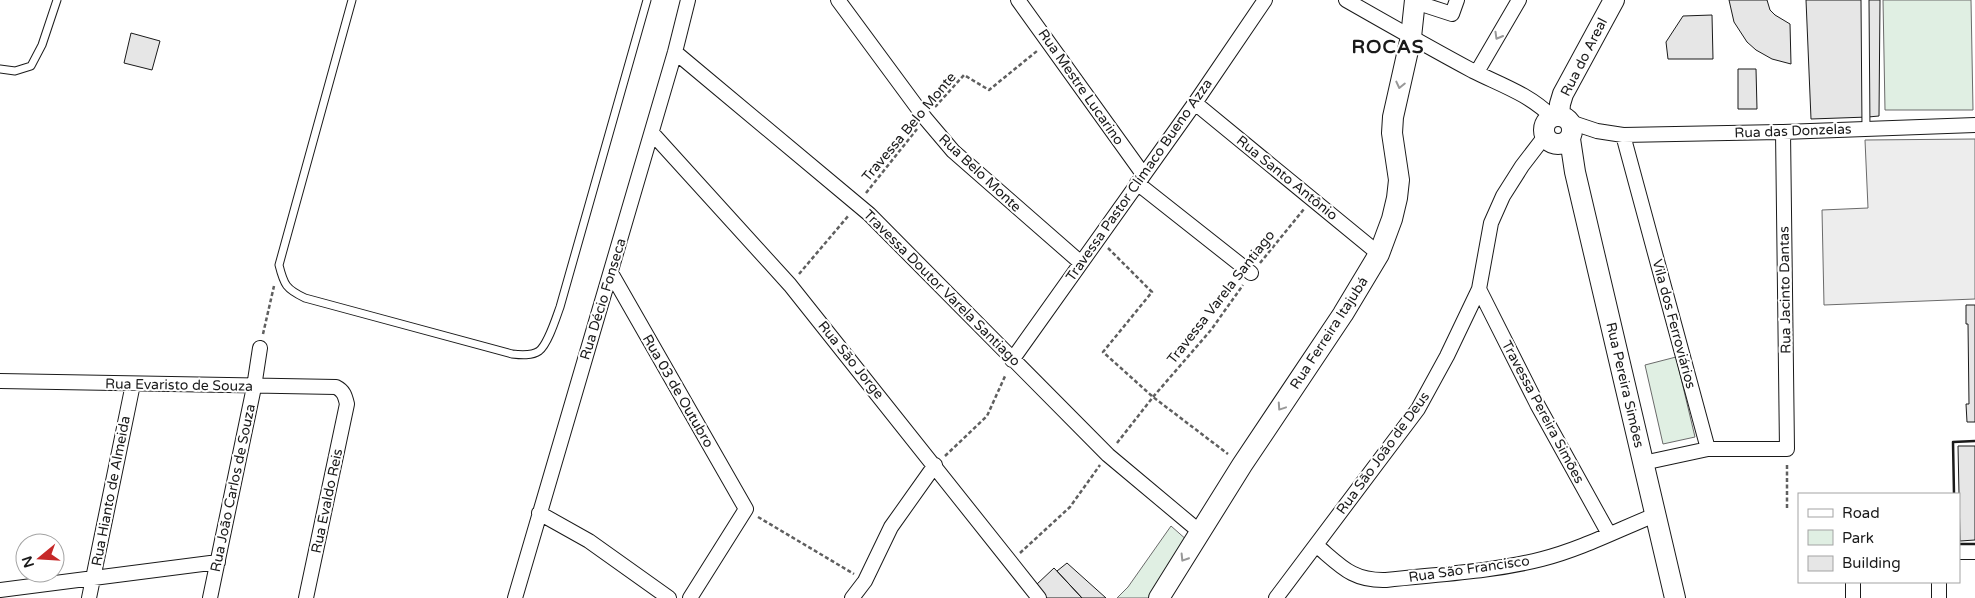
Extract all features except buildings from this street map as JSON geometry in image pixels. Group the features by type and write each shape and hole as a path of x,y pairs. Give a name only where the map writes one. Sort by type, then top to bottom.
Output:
{"street":[{"name":"Rua Décio Fonseca","path":"515,598 652,133 688,0"},
{"name":"Rua Belo Monte","path":"838,0 925,118 953,150 1080,263"},
{"name":"Rua Mestre Lucarino","path":"1018,0 1049,41 1140,178 1251,273"},
{"name":"Travessa Pastor Clímaco Bueno Azza","path":"1012,360 1195,103 1265,0"},
{"path":"1346,0 1411,38 1521,92 1532,100 1560,130"},
{"path":"1415,1 1452,14 1457,0"},
{"path":"1477,72 1519,0"},
{"name":"Rua do Areal","path":"1560,130 1560,104 1564,94 1614,0"},
{"name":"Rua Ferreira Itajubá","path":"1159,598 1242,465 1343,314 1379,254 1392,219 1397,198 1399,180 1392,133 1392,117 1411,38 1415,1"},
{"name":"Travessa Doutor Varela Santiago","path":"675,52 858,204 1108,455 1200,532"},
{"name":"Rua Santo Antônio","path":"1195,103 1379,254"},
{"name":"Rua das Donzelas","path":"1560,130 1617,134 1783,132 1975,125"},
{"name":"Rua Pereira Simões","path":"1560,130 1575,172 1656,515 1672,592"},
{"name":"Rua São João de Deus","path":"1276,598 1418,409 1448,356 1479,289 1491,223 1504,196 1513,181 1560,130"},
{"name":"Rua Jacinto Dantas","path":"1783,132 1787,449"},
{"name":"Rua São Jorge","path":"652,133 790,285 1038,598"},
{"name":"Vila dos Ferroviários","path":"1617,134 1708,449"},
{"name":"Rua 03 de Outubro","path":"611,273 746,510"},
{"name":"Travessa Pereira Simões","path":"1479,289 1537,404 1609,534"},
{"name":"Rua João Carlos de Souza","path":"210,598 254,387 260,348"},
{"name":"Rua Evaristo de Souza","path":"0,380 254,387 336,387 345,395 347,404"},
{"name":"Rua Hianto de Almeida","path":"89,598 132,384"},
{"name":"Rua Evaldo Reis","path":"306,598 347,404"},
{"path":"1643,463 1708,449 1787,449"},
{"path":"852,598 865,581 891,526 935,466"},
{"path":"690,598 746,510"},
{"path":"539,513 590,541 669,598"},
{"name":"Rua São Francisco","path":"1316,546 1347,571 1359,578 1371,581 1386,580 1518,564 1543,559 1577,548 1656,515"},
{"path":"1960,552 1975,552"},
{"path":"0,590 218,562"},
{"path":"1853,583 1853,598"},
{"path":"1938,583 1939,598"}],"lane":[{"path":"0,69 15,71 31,66 42,45 57,0"},
{"path":"352,0 279,265 285,286 292,292 305,298 512,354 528,355 540,350 549,336 560,307 647,0"},
{"path":"1865,0 1866,129"}],"path":[{"name":"Travessa Belo Monte","path":"790,285 858,204 925,118 964,75 989,90 1049,41"},
{"name":"Travessa Varela Santiago","path":"1009,562 1070,508 1153,397 1211,330 1251,273 1312,200"},
{"path":"1098,238 1152,292 1103,352 1153,397 1214,443"},
{"path":"260,348 279,265"},
{"path":"935,466 987,416 1012,360"},
{"path":"1786,508 1787,449"},
{"path":"746,510 865,581"}],"green space":[{"path":"1883,0 1971,0 1973,110 1885,110"},
{"path":"1676,357 1695,437 1663,444 1645,365"},
{"path":"1171,526 1188,541 1150,598 1117,598 1128,587"}],"shaded area":[{"path":"1975,139 1975,299 1824,305 1822,210 1868,208 1865,140"}],"wall":[{"path":"1954,493 1953,442 1975,441"},
{"path":"1960,544 1975,544"}],"district":[{"name":"ROCAS","path":"1388,47"}]}
